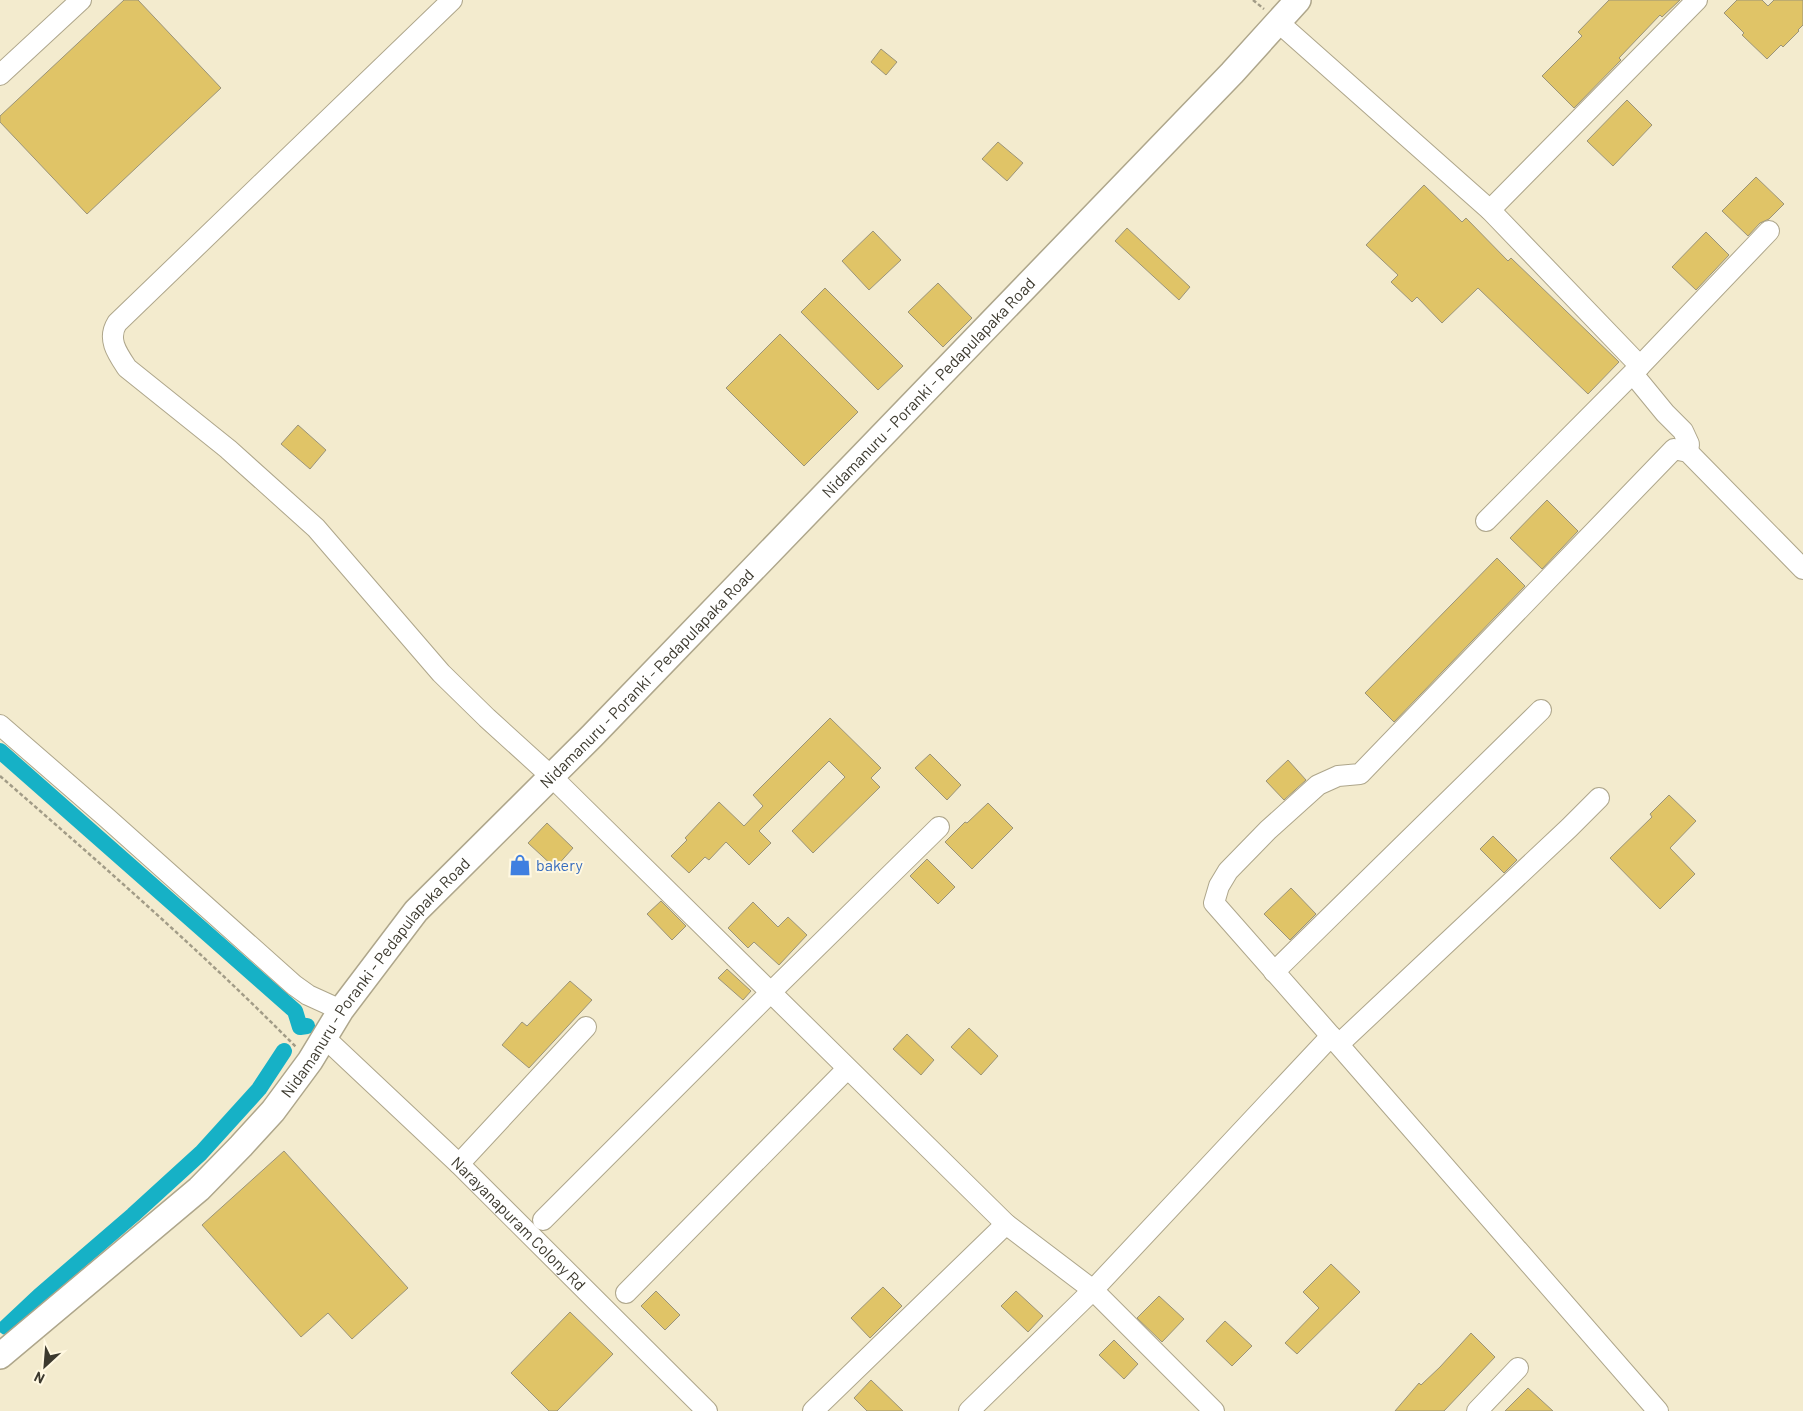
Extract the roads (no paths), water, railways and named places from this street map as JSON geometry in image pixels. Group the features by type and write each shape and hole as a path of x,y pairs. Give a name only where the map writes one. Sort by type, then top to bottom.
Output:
{"main road":[{"name":"Nidamanuru - Poranki - Pedapulapaka Road","path":"0,1356 199,1189 241,1146 273,1110 310,1061 341,1010 416,911 552,777 1232,73 1298,0"}],"street":[{"path":"0,75 81,0"},
{"path":"452,0 117,322 112,331 113,342 118,354 127,368 228,450 316,528 441,673 552,777 1006,1224 1093,1290 1214,1411"},
{"path":"1490,210 1697,0"},
{"path":"1278,22 1490,210 1636,370 1665,413 1683,432 1689,444 1688,452"},
{"path":"1486,520 1636,370 1769,231"},
{"path":"1658,1411 1214,903 1219,886 1228,871 1268,830 1318,785 1338,776 1360,774 1674,450 1688,452 1803,569"},
{"path":"1274,972 1540,710"},
{"path":"0,725 294,985 308,995 341,1010"},
{"path":"969,1411 1093,1290 1335,1040 1562,835 1599,798"},
{"path":"543,1220 939,827"},
{"path":"459,1164 586,1027"},
{"name":"Narayanapuram Colony Rd","path":"325,1038 459,1164 707,1411"},
{"path":"626,1293 847,1069"},
{"path":"813,1411 1006,1224"},
{"path":"1477,1411 1518,1368"}],"waterway":[{"path":"0,751 295,1011 300,1027 307,1026"},
{"path":"6,1327 201,1153 259,1089 284,1051"}],"place":[{"name":"bakery","path":"520,865"}]}
